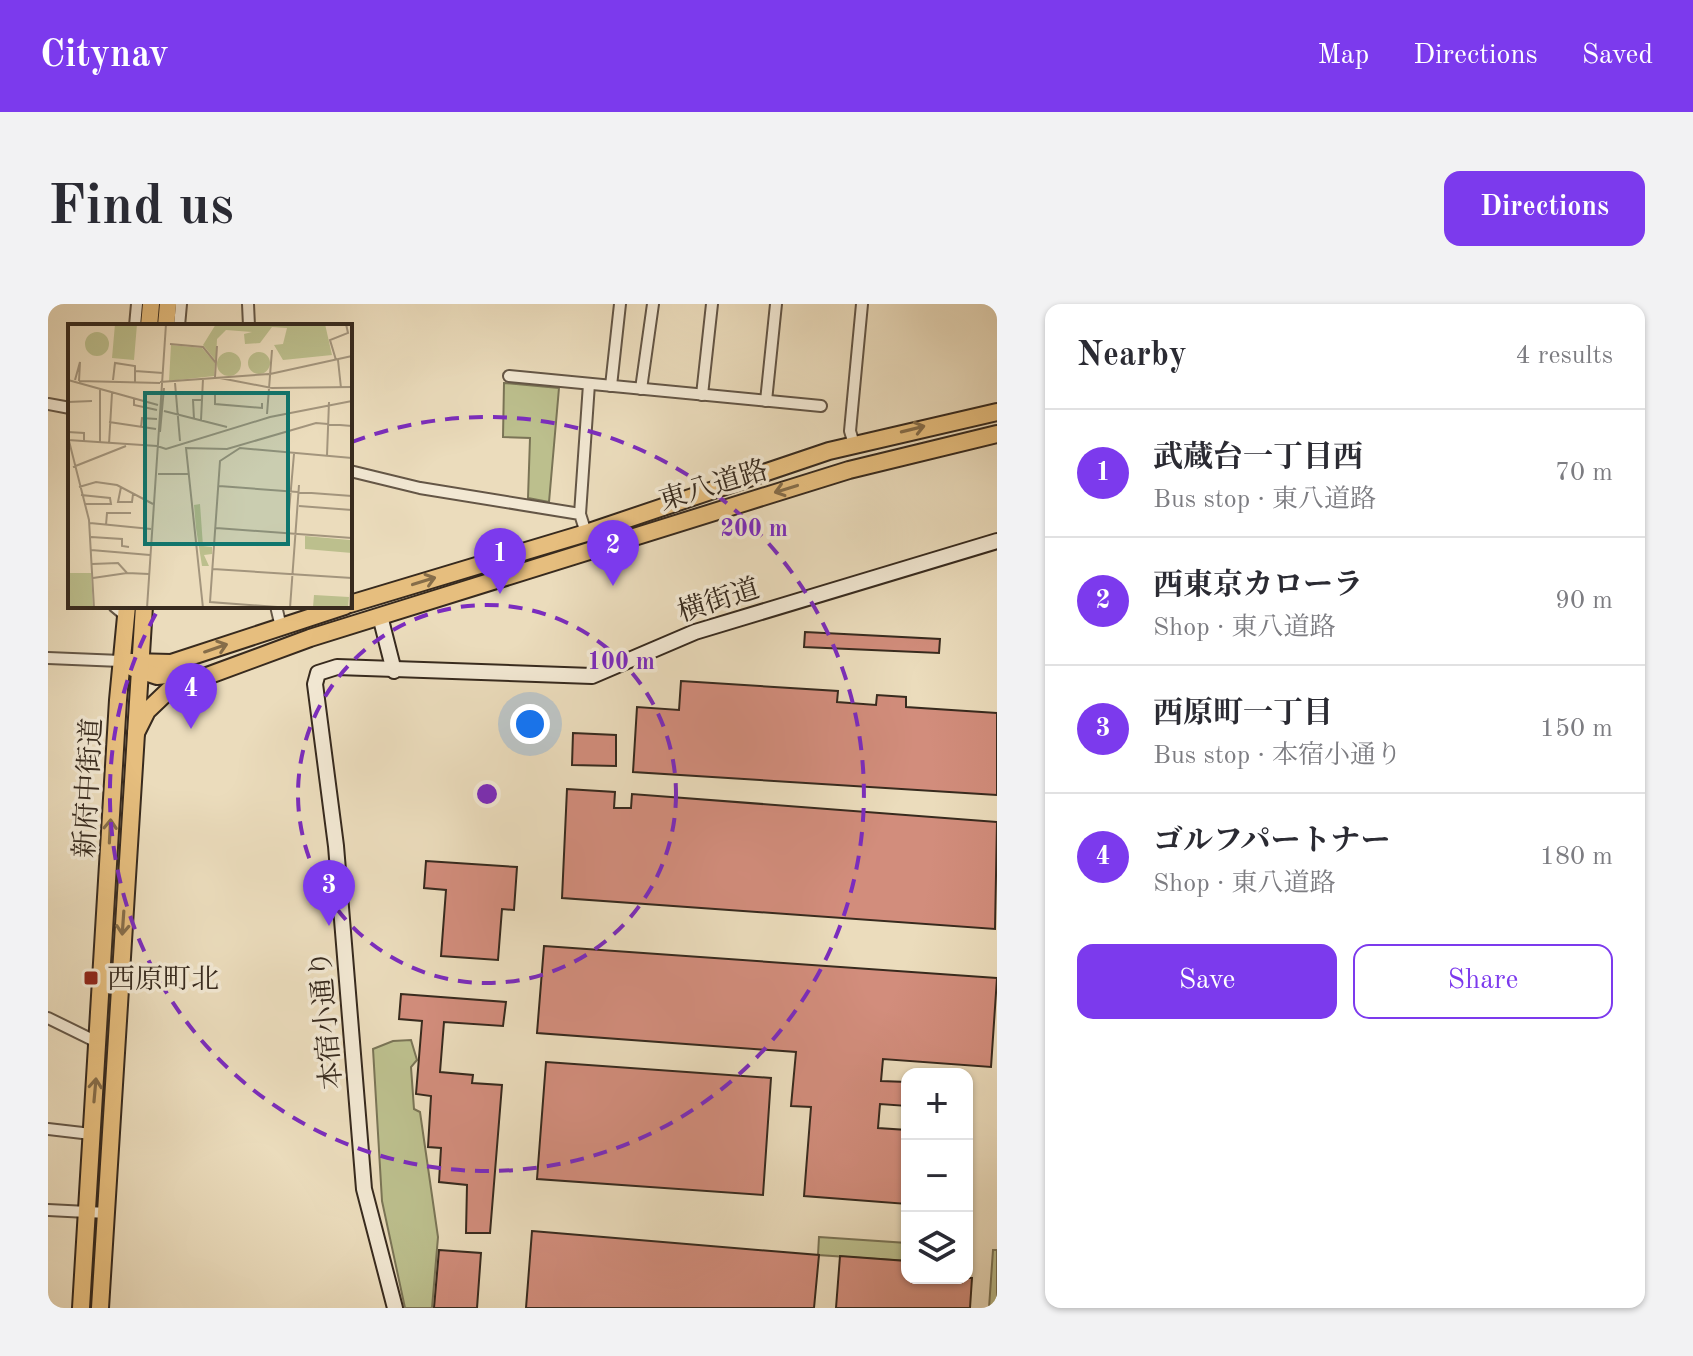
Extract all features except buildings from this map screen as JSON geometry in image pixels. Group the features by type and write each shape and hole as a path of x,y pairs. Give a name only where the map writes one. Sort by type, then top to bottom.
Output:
{"main road":[{"path":"149,324 151,304"},
{"path":"166,324 168,304"},
{"name":"東八道路","path":"352,603 586,533 854,444 997,412"},
{"path":"886,436 879,444 883,450 941,438 997,434"},
{"name":"東八道路","path":"136,733 147,711 169,690 310,638 818,479 997,434"},
{"path":"705,491 764,480 816,464 824,471 818,479"},
{"name":"新府中街道","path":"100,1308 144,608"},
{"name":"東八道路","path":"140,667 171,663 338,608"},
{"name":"新府中街道","path":"81,1308 99,1043 122,609"},
{"name":"東八道路","path":"121,661 164,677 183,675 284,641 310,638"},
{"path":"90,1160 93,1172 99,1174 113,1094"},
{"path":"88,1308 91,1264 95,1259 100,1261 103,1275"}],"street":[{"path":"135,324 137,304"},
{"path":"179,324 181,304"},
{"path":"248,304 249,324"},
{"path":"611,386 620,304"},
{"path":"641,389 653,304"},
{"path":"702,395 712,304"},
{"path":"766,401 776,304"},
{"path":"854,444 850,431 862,304"},
{"path":"509,376 821,406"},
{"path":"586,533 580,514 589,384"},
{"path":"48,404 68,408"},
{"path":"352,471 420,488 580,514"},
{"name":"横街道","path":"315,678 327,668 337,667 592,676 695,632 997,541"},
{"path":"276,608 281,627"},
{"path":"380,616 394,671"},
{"path":"48,658 121,661"},
{"name":"本宿小通り","path":"315,678 336,846 364,1189 395,1308"},
{"path":"48,1018 99,1043"},
{"path":"48,1129 91,1134"},
{"path":"48,1210 107,1213"}],"green space":[{"path":"504,383 559,388 549,502 528,498 530,438 503,437"},
{"path":"411,1040 417,1060 411,1067 414,1109 420,1112 438,1237 432,1308 405,1308 382,1201 373,1049 393,1041"},
{"path":"819,1237 901,1243 901,1261 818,1255"},
{"path":"993,1250 997,1250 997,1308 989,1308"}],"place":[{"name":"西東京カローラ","path":"613,586"},
{"name":"武蔵台一丁目西","path":"500,594"},
{"name":"ゴルフパートナー","path":"191,729"},
{"name":"西原町一丁目","path":"329,926"},
{"name":"西原町北","path":"91,978"}]}
